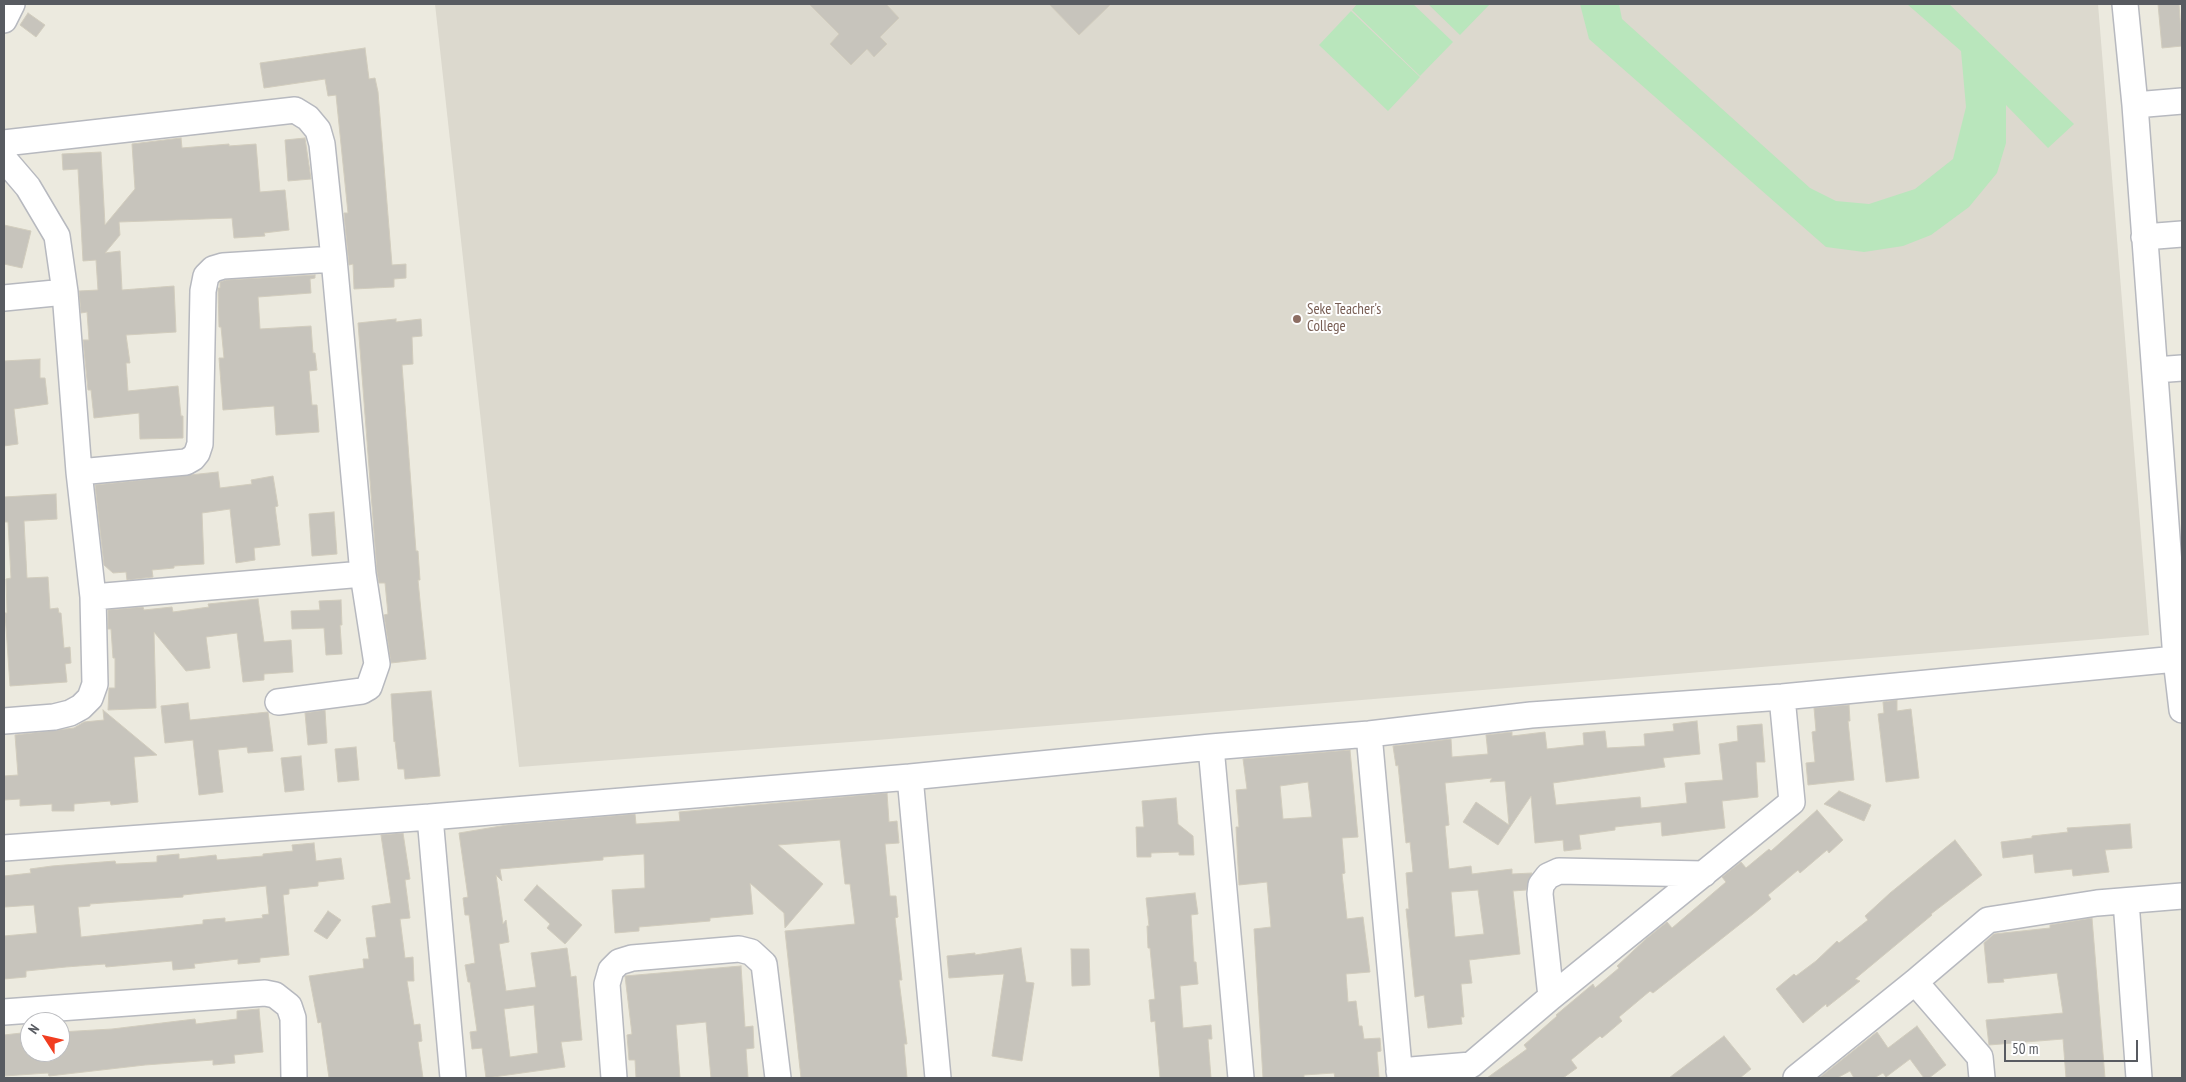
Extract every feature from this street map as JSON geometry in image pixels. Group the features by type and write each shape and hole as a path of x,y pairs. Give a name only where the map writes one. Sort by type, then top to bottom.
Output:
{"street":[{"path":"4,20 12,4"},
{"path":"2125,4 2136,105 2144,238 2176,660 2182,710"},
{"path":"2136,105 2182,101"},
{"path":"4,143 295,110 308,118 318,130 322,144 334,259 364,574 377,664 369,687 362,691 278,702"},
{"path":"4,158 28,187 57,236 65,292 79,472 93,597 95,684 90,698 81,707 70,713 54,717 4,721"},
{"path":"2144,238 2182,234"},
{"path":"79,472 186,462 197,453 200,444 203,291 206,276 213,269 223,266 334,259"},
{"path":"4,298 65,292"},
{"path":"2155,370 2182,368"},
{"path":"93,597 364,574"},
{"path":"4,848 430,817 910,777 1211,747 1369,734 1531,715 1782,697 2176,660"},
{"path":"1369,734 1399,1074 1471,1065 1551,997 1792,802 1782,697"},
{"path":"1211,747 1241,1078"},
{"path":"910,777 938,1078"},
{"path":"430,817 453,1078"},
{"path":"1551,997 1540,894 1541,885 1548,876 1559,871 1704,874"},
{"path":"1796,1078 1988,920 2097,903 2182,896"},
{"path":"2126,902 2140,1078"},
{"path":"614,1078 606,984 611,970 619,962 632,958 739,949 750,952 764,964 778,1078"},
{"path":"1914,982 1980,1057 1982,1078"},
{"path":"4,1012 265,993 275,995 289,1006 293,1018 294,1078"}],"shaded area":[{"name":"Seke Teacher's College","path":"435,4 2098,4 2149,635 877,740 519,767"}],"green space":[{"path":"1357,4 1413,4 1453,42 1420,76 1352,10"},
{"path":"1428,4 1490,4 1460,35"},
{"path":"1580,4 1619,4 1622,19 1810,188 1836,201 1869,204 1915,189 1953,159 1966,107 1961,51 1907,4 1949,4 2074,124 2048,148 2006,105 2006,143 1997,173 1969,207 1931,235 1903,246 1864,252 1826,247 1589,39"},
{"path":"1351,11 1420,77 1388,111 1319,45"}],"building":[{"path":"809,4 886,4 899,18 880,37 887,44 874,57 867,49 851,65 830,44 839,34"},
{"path":"1049,4 1111,4 1079,35"},
{"path":"2158,4 2179,4 2182,46 2162,48"},
{"path":"28,13 45,25 36,37 20,25"},
{"path":"365,48 369,79 375,78 378,92 392,265 406,264 406,278 394,279 394,287 354,289 353,264 349,265 345,225 344,213 348,213 336,95 328,96 325,79 264,88 260,63"},
{"path":"181,138 182,148 256,144 260,192 285,190 289,230 264,233 265,236 234,238 232,218 119,222 120,235 105,253 120,251 122,290 174,286 176,332 126,335 130,363 126,363 128,391 178,386 181,416 183,416 183,438 140,439 139,413 94,418 91,390 88,390 83,340 89,340 87,312 81,313 79,291 98,290 96,260 83,261 78,169 63,170 62,154 101,152 105,225 135,189 132,144"},
{"path":"305,138 311,179 288,181 285,140"},
{"path":"4,225 31,231 22,268 4,264"},
{"path":"315,275 315,278 310,279 311,293 258,297 260,329 311,326 313,353 315,353 317,370 309,371 312,405 317,405 319,432 276,435 274,406 223,410 219,358 224,358 221,327 219,327 218,288 220,288 220,282 226,280"},
{"path":"396,319 396,322 421,319 422,336 412,337 413,364 402,365 416,551 418,551 420,580 418,580 426,659 391,663 384,615 388,614 385,583 379,583 377,572 358,323"},
{"path":"40,359 40,378 45,378 48,404 14,409 18,444 4,446 4,361"},
{"path":"218,472 220,488 252,484 251,480 273,476 278,506 275,507 280,545 254,548 255,560 236,563 230,509 202,513 204,564 152,570 153,577 127,580 126,572 113,573 104,565 95,485"},
{"path":"56,494 57,519 24,521 27,578 48,577 50,609 58,608 59,613 61,613 64,648 70,647 71,663 65,664 67,682 10,686 5,613 7,613 6,579 11,578 8,522 4,522 4,497"},
{"path":"334,512 337,554 312,556 309,514"},
{"path":"258,599 264,642 291,640 293,672 264,674 264,680 243,682 237,633 206,637 210,668 186,671 154,632 156,708 108,710 109,688 115,688 115,658 113,658 111,629 108,629 108,610 143,607 144,610 172,607 173,612 209,607 208,604"},
{"path":"341,600 342,654 326,655 324,628 292,629 291,611 320,610 319,601"},
{"path":"431,691 440,776 405,779 404,769 398,769 391,694"},
{"path":"1897,700 1897,711 1911,709 1919,778 1886,782 1878,714 1884,713 1883,702"},
{"path":"188,703 190,720 268,712 273,751 248,753 247,747 218,750 223,792 199,795 193,740 165,743 161,706"},
{"path":"1849,705 1850,721 1848,721 1854,780 1808,785 1806,763 1815,762 1812,732 1816,731 1814,708"},
{"path":"103,710 157,755 134,757 138,802 111,805 110,801 74,804 74,811 52,811 52,804 20,806 20,799 4,800 4,776 18,775 15,735 74,728 84,722 104,720"},
{"path":"325,710 327,743 308,745 305,713"},
{"path":"1697,721 1700,754 1663,758 1665,767 1553,783 1556,805 1640,797 1641,808 1687,803 1685,783 1723,780 1719,744 1738,741 1737,726 1762,724 1765,762 1756,762 1758,797 1722,801 1725,828 1662,836 1661,822 1615,827 1615,830 1579,835 1581,849 1564,851 1563,840 1535,843 1531,796 1498,845 1463,822 1476,802 1509,825 1505,781 1490,782 1492,778 1445,783 1449,825 1445,826 1449,869 1471,866 1472,874 1512,869 1512,874 1532,873 1526,890 1513,891 1520,954 1469,960 1472,983 1461,984 1464,1017 1461,1017 1462,1024 1428,1028 1424,995 1415,997 1406,909 1409,909 1406,873 1413,872 1410,842 1406,843 1398,765 1396,766 1393,746 1451,739 1452,757 1488,754 1486,735 1512,732 1512,736 1545,732 1547,749 1584,745 1583,733 1605,731 1607,748 1645,746 1644,734 1674,731 1673,724","holes":["1478,890 1484,934 1455,937 1451,892"]},
{"path":"356,747 359,780 338,782 335,749"},
{"path":"1350,750 1358,837 1342,838 1345,873 1342,874 1347,919 1363,917 1370,972 1346,974 1348,1002 1356,1001 1359,1026 1362,1026 1364,1039 1380,1038 1381,1051 1377,1052 1379,1077 1335,1078 1334,1073 1304,1075 1304,1078 1263,1078 1254,929 1271,927 1267,882 1239,885 1236,827 1239,827 1236,790 1247,789 1243,759","holes":["1308,782 1312,817 1283,819 1280,786"]},
{"path":"301,756 304,790 285,792 281,758"},
{"path":"1839,791 1871,805 1864,821 1824,804"},
{"path":"887,793 889,822 897,821 899,843 885,844 890,896 896,896 898,917 895,918 902,980 899,980 907,1044 904,1044 907,1078 801,1078 785,931 855,924 850,884 845,884 840,840 778,845 823,884 785,928 784,913 750,883 753,914 710,918 710,921 639,927 639,931 615,933 612,890 645,888 644,854 603,857 603,860 500,869 502,881 496,875 503,924 506,920 509,942 499,944 506,991 536,987 531,953 567,948 571,977 576,976 582,1040 561,1042 565,1067 486,1078 482,1048 472,1049 470,1032 477,1031 470,982 468,982 465,965 475,963 469,915 465,915 463,898 468,897 459,833 507,825 635,814 636,824 680,821 679,812","holes":["534,1005 538,1053 510,1057 504,1009"]},
{"path":"1176,798 1178,824 1193,836 1194,855 1179,855 1179,852 1151,853 1151,857 1137,857 1136,827 1144,827 1142,801"},
{"path":"1817,810 1843,840 1829,853 1827,850 1800,873 1798,870 1768,895 1771,899 1753,914 1653,993 1650,991 1619,1017 1622,1021 1571,1060 1577,1068 1563,1078 1487,1078 1527,1049 1524,1045 1556,1015 1593,984 1595,988 1619,968 1617,966 1647,938 1667,922 1672,928 1726,882 1722,877 1741,862 1746,868 1769,849 1771,851"},
{"path":"2130,824 2132,848 2105,850 2109,872 2073,876 2072,869 2035,873 2033,854 2003,858 2001,842 2068,832 2067,828"},
{"path":"403,833 410,879 405,880 410,918 400,919 405,958 413,957 414,981 407,981 414,1025 420,1024 422,1041 418,1042 423,1078 329,1078 321,1022 318,1023 309,976 364,968 363,959 369,959 366,938 376,937 372,906 391,903 381,835"},
{"path":"1955,840 1982,875 1931,914 1855,979 1860,981 1827,1007 1826,1004 1803,1023 1776,989 1794,974 1796,976 1816,961 1837,941 1839,943 1868,920 1865,916 1890,893"},
{"path":"314,843 316,861 341,858 344,879 318,882 318,886 289,889 289,894 283,895 289,955 260,958 260,962 238,964 238,959 194,964 195,968 173,970 172,961 106,967 105,964 66,967 26,971 26,977 4,979 4,936 37,933 34,905 5,907 4,876 31,873 30,869 52,866 115,861 116,864 157,862 157,856 179,854 179,859 216,855 217,860 263,856 263,854 293,851 292,845","holes":["266,886 269,914 262,915 263,918 225,922 225,918 203,920 203,924 81,937 78,907 90,906 90,904 183,897 183,895"]},
{"path":"537,885 582,925 565,944 547,928 550,924 524,900"},
{"path":"1195,893 1198,914 1191,915 1194,962 1196,962 1198,984 1180,986 1183,1028 1211,1025 1212,1039 1208,1039 1211,1078 1160,1078 1155,1021 1151,1022 1149,1000 1155,999 1150,948 1148,948 1147,926 1149,926 1146,898"},
{"path":"328,911 341,920 327,939 314,931"},
{"path":"2092,918 2105,1078 2066,1078 2063,1039 1989,1045 1986,1020 2063,1013 2057,973 2003,979 2004,982 1988,983 1984,943 1994,934 2050,928 2050,925"},
{"path":"1021,948 1026,982 1034,983 1022,1061 992,1056 1004,974 949,978 947,956 975,953 975,955"},
{"path":"1071,949 1089,949 1090,985 1072,986"},
{"path":"741,966 745,1027 753,1026 754,1048 746,1049 748,1078 711,1078 706,1022 676,1025 680,1078 636,1078 635,1060 629,1060 627,1035 632,1034 625,976"},
{"path":"259,1009 263,1052 234,1055 235,1063 213,1065 213,1060 145,1065 49,1076 48,1073 4,1076 4,1035 20,1033 20,1062 70,1062 70,1031 112,1029 195,1019 196,1024 237,1019 237,1011"},
{"path":"1917,1026 1946,1065 1929,1078 1924,1078 1910,1059 1886,1077 1883,1073 1874,1078 1854,1078 1850,1071 1837,1078 1819,1078 1877,1032 1888,1048"},
{"path":"1724,1036 1751,1069 1740,1078 1669,1078"}],"place":[{"name":"Seke Teacher's College","path":"1297,319"}]}
